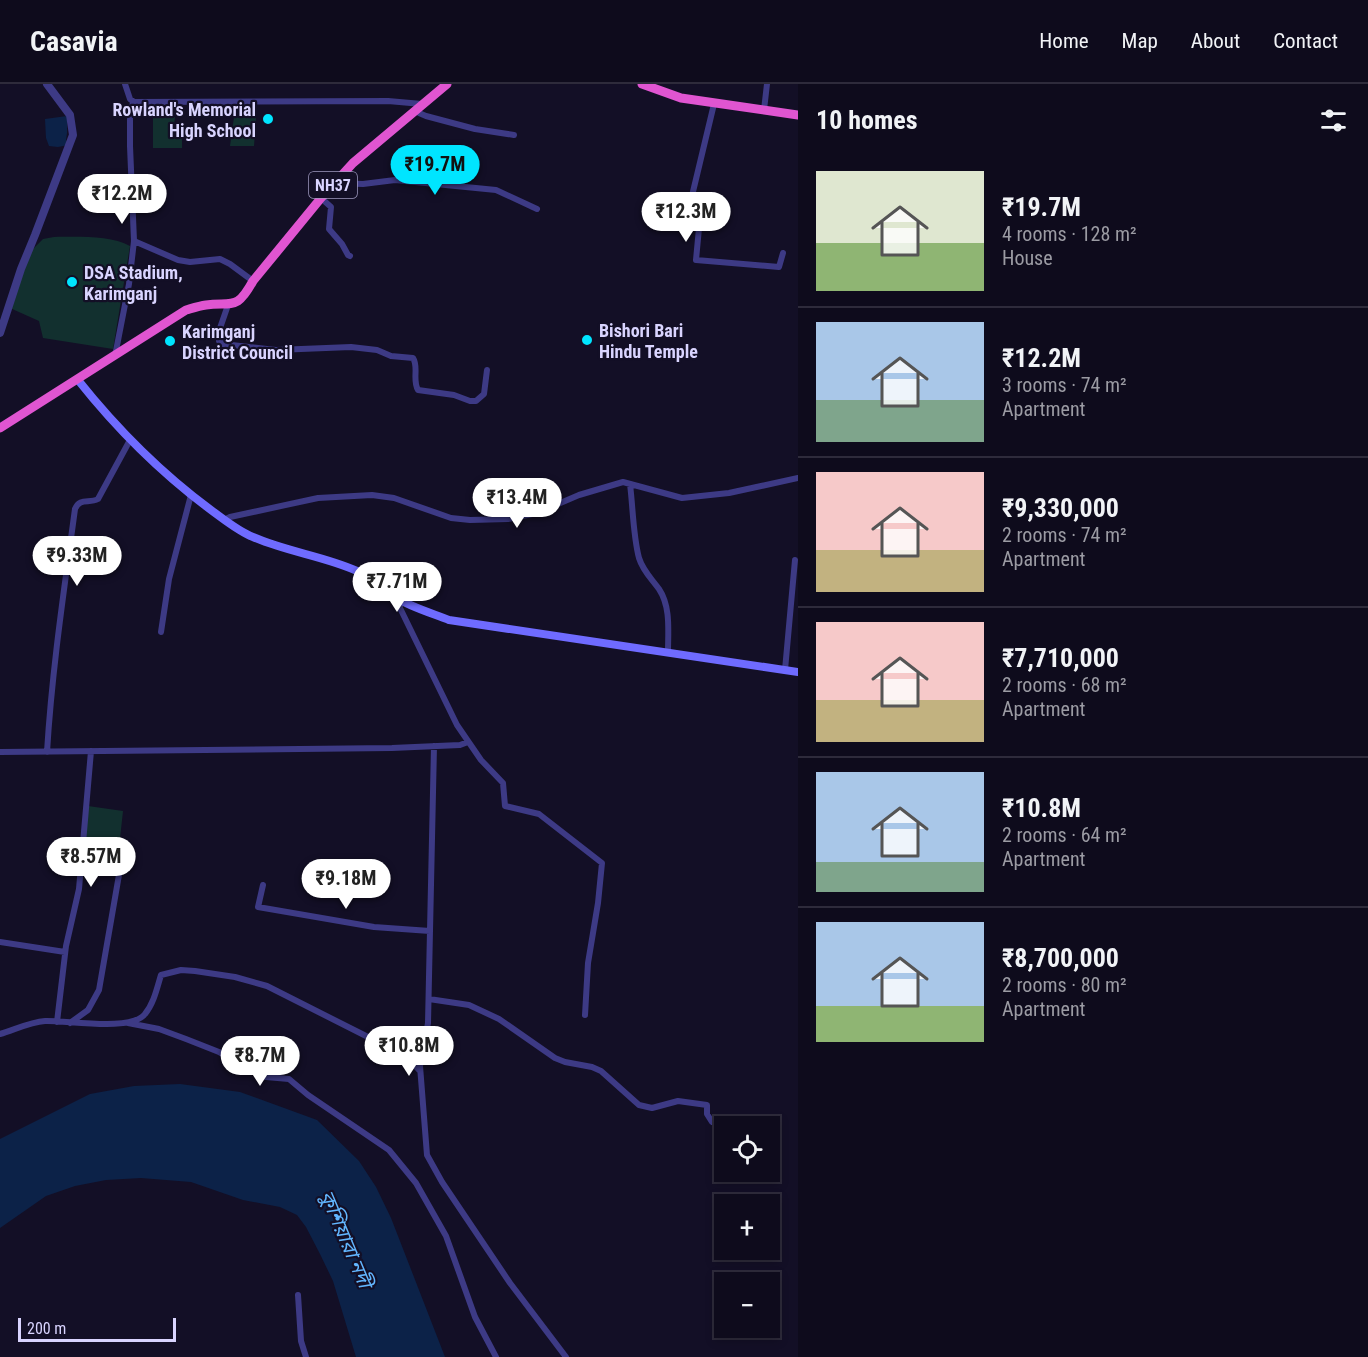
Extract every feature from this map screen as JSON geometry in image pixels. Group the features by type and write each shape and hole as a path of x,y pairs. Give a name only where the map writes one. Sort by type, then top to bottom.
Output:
{"highway":[{"name":"NH37","path":"228,305 245,296 253,281 353,163 447,84"},
{"path":"642,84 681,98 798,115"},
{"path":"0,428 186,310 205,305 228,305"}],"main road":[{"path":"78,380 130,440 191,495 224,520 262,541 361,573 400,601 449,620 798,672"}],"street":[{"path":"0,333 21,269 73,135 70,115 47,84"},
{"path":"125,84 130,99 134,102 388,101 420,107 420,113 426,116 475,129 514,135"},
{"path":"764,110 767,84"},
{"path":"115,356 129,284 134,241 130,109 134,102"},
{"path":"714,104 691,200 688,223 699,228 696,260 778,267 783,253"},
{"path":"334,183 363,184 395,180 496,190 537,209"},
{"path":"321,198 331,207 329,229 350,256"},
{"path":"134,241 178,260 190,262 220,260 231,264 253,281"},
{"path":"228,305 219,331 219,341 223,344 276,350 351,347 377,350 391,356 413,358 416,362 415,385 418,390 476,401 484,394 487,370"},
{"path":"47,752 52,682 62,621 75,509 82,501 98,499 130,440"},
{"path":"224,520 318,498 372,495 394,498 451,518 508,519 537,513 579,495 623,482 682,498 729,493 798,478"},
{"path":"630,484 639,557 644,571 659,588 668,614 668,652"},
{"path":"161,632 169,579 191,495"},
{"path":"785,670 795,560"},
{"path":"400,601 400,608 457,725 468,742 503,783 505,806 539,814 602,863 588,963 585,1015"},
{"path":"0,752 434,746 460,745 468,742"},
{"path":"434,746 428,1023 420,1071 427,1155 442,1182 504,1274 566,1357"},
{"path":"57,1022 65,952 79,889 91,751"},
{"path":"70,1023 88,1010 99,990 124,846"},
{"path":"263,885 258,907 374,927 430,931"},
{"path":"0,942 65,952"},
{"path":"128,1023 144,1016 153,999 161,975 181,970 235,977 267,986 370,1038 400,1050 420,1071"},
{"path":"429,999 469,1005 500,1019 555,1058 601,1071 639,1105 652,1108 678,1101 706,1105 707,1114 714,1122"},
{"path":"0,1034 44,1021 128,1023 159,1029 219,1052 266,1077 289,1079 308,1095 389,1150 416,1183 446,1236 475,1317 496,1357"},
{"path":"298,1295 301,1341 306,1357"}],"green space":[{"path":"175,117 174,125 182,124 182,148 153,148 153,118"},
{"path":"234,117 256,118 254,146 230,146"},
{"name":"DSA Stadium, Karimganj","path":"54,237 103,238 130,246 113,349 43,338 39,321 10,308 32,250 43,239"},
{"path":"88,806 123,811 119,848 85,844"}],"water":[{"path":"67,116 66,140 68,145 49,146 45,119"},
{"name":"কুশিয়ারা নদী","path":"180,1084 240,1092 317,1120 359,1161 376,1187 391,1218 445,1357 356,1357 333,1281 320,1254 297,1215 280,1207 243,1200 191,1182 141,1178 106,1180 75,1186 46,1196 0,1228 0,1139 90,1094 134,1086"}],"place":[{"name":"Rowland's Memorial High School","path":"268,119"},
{"name":"DSA Stadium, Karimganj","path":"72,282"},
{"name":"Bishori Bari Hindu Temple","path":"587,340"},
{"name":"Karimganj District Council","path":"170,341"}]}
